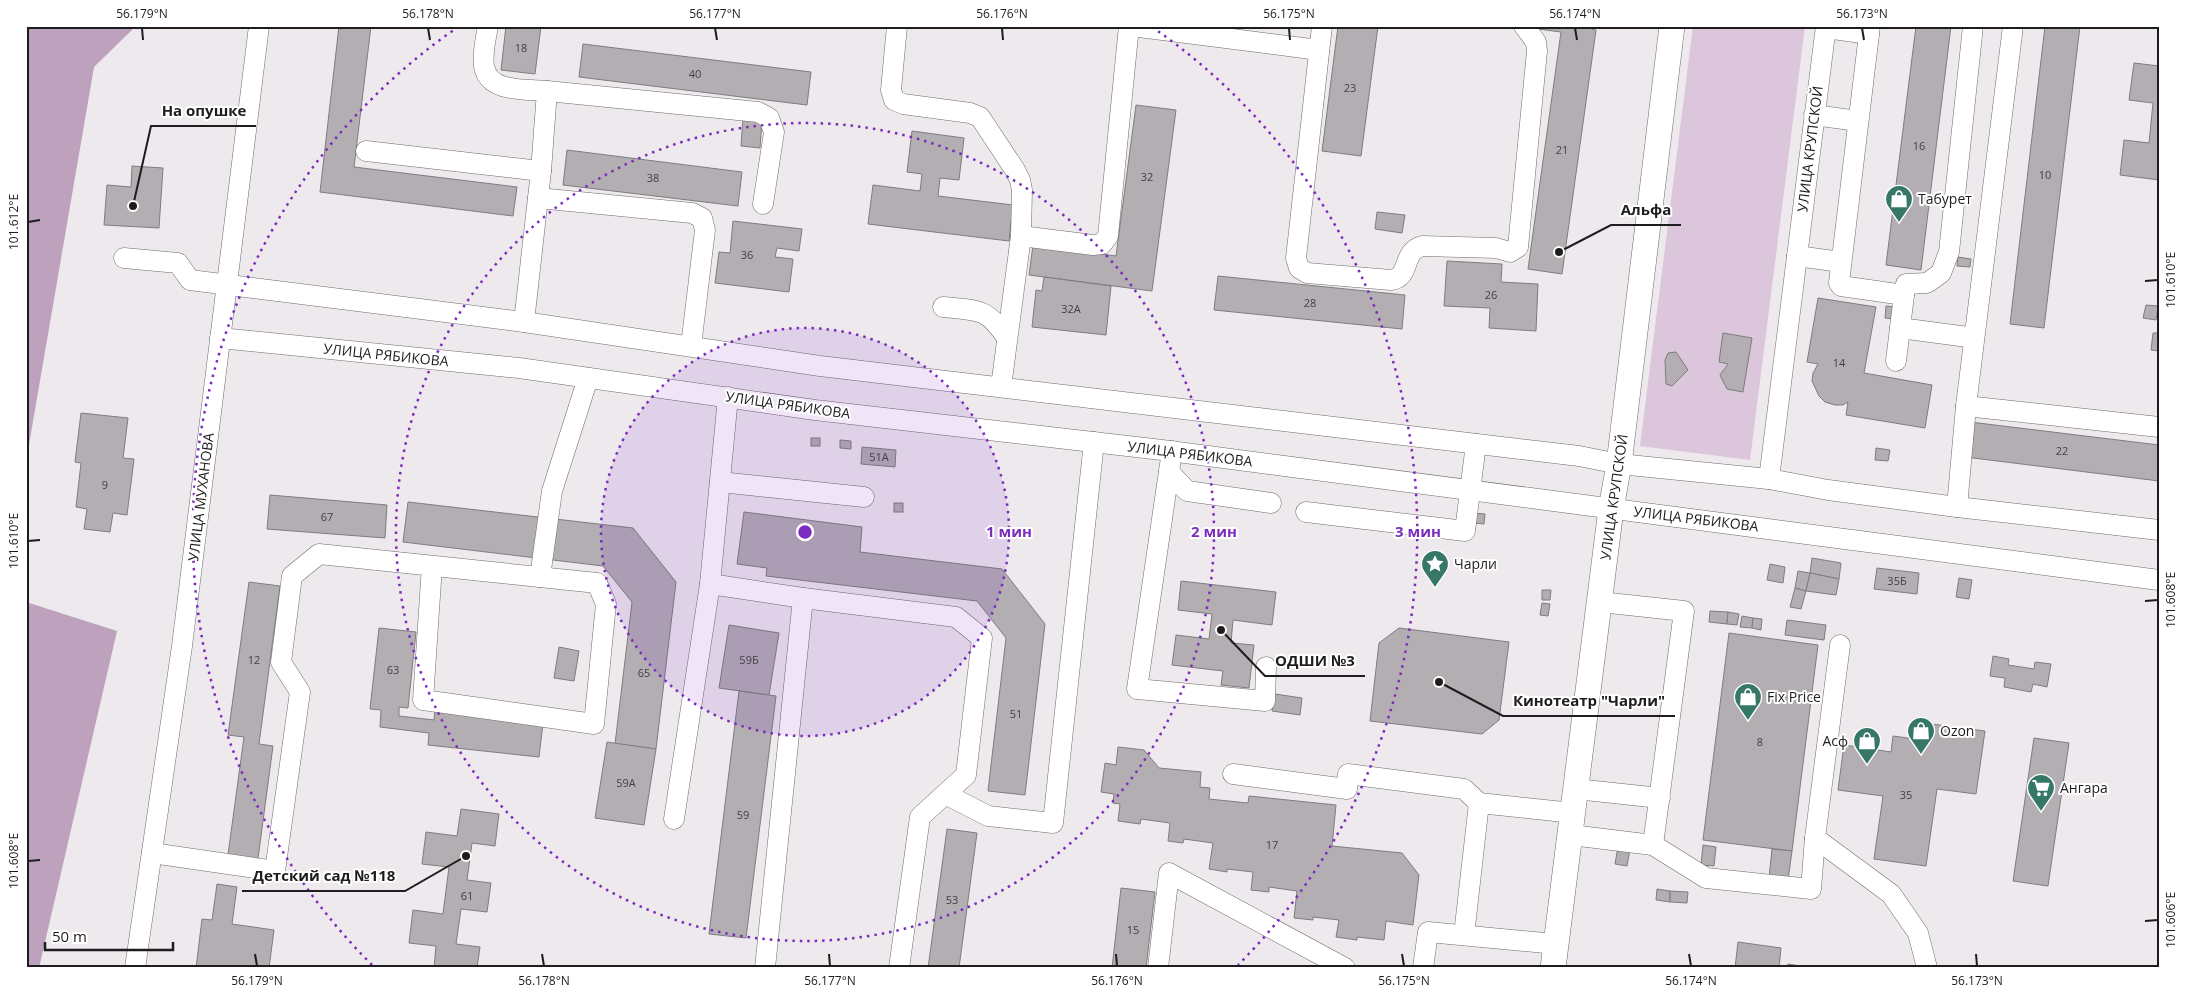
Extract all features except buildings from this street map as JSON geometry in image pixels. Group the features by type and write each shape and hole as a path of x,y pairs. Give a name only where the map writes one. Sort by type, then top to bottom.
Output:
{"main road":[{"name":"УЛИЦА КРУПСКОЙ","path":"1555,956 1611,508 1619,464 1672,26"}],"street":[{"name":"УЛИЦА МУХАНОВА","path":"135,968 182,646 258,26"},
{"path":"488,26 484,65 488,78 497,85 758,112 770,118 774,132 763,204"},
{"path":"898,26 891,90 894,100 903,104 970,113 980,117 1020,180 1021,236 1001,387"},
{"path":"1021,236 1093,245 1102,244 1108,236 1130,26 1319,50"},
{"path":"1322,26 1296,258 1299,268 1307,273 1391,280 1398,279 1402,275 1414,249 1422,246 1496,248 1510,252 1518,248 1537,51 1536,42 1524,26"},
{"path":"1896,361 1906,284 1926,283 1941,273 1949,252 1973,26"},
{"path":"1957,507 1966,406 2013,26"},
{"path":"1826,27 1870,30 1839,283 1841,286 1904,295"},
{"name":"УЛИЦА КРУПСКОЙ","path":"1768,479 1826,27"},
{"path":"524,322 541,171 547,91"},
{"path":"1814,115 1858,121"},
{"path":"366,151 541,171"},
{"path":"538,198 692,213 702,218 705,230 691,346"},
{"path":"1797,256 1841,262"},
{"path":"124,258 178,262 190,280 524,322 820,366 1363,432 1579,456 1619,464 1768,479 1828,490 1957,507 2159,530"},
{"path":"943,307 981,311 994,320 1007,338"},
{"path":"1900,328 1968,337"},
{"name":"УЛИЦА РЯБИКОВА","path":"220,338 519,368 815,410 1172,451 2159,580"},
{"path":"540,577 552,491 588,378"},
{"path":"674,819 710,584 728,398"},
{"path":"1966,406 2159,427"},
{"path":"945,794 988,816 1053,823 1094,442"},
{"path":"1306,512 1466,531 1476,444"},
{"path":"1172,451 1137,688 1265,700 1266,667"},
{"path":"1169,472 1187,490 1271,503"},
{"path":"720,482 864,497"},
{"path":"152,854 275,871 300,692 281,662 292,576 319,554 597,583 606,604 594,724 424,700 432,566"},
{"path":"710,584 803,598 956,617 982,638 966,775 920,817 899,968"},
{"path":"765,968 803,598"},
{"path":"1600,602 1684,611 1653,845"},
{"path":"1233,774 1347,789 1348,774 1464,789 1479,803 1573,813 1653,845 1706,878 1811,889 1815,838 1840,645"},
{"path":"1573,813 1660,798"},
{"path":"1464,935 1479,803"},
{"path":"1815,838 1891,894 1918,933 1927,968"},
{"path":"1158,968 1169,873 1345,968"},
{"path":"1423,968 1428,932 1464,935 1555,956"}],"shaded area":[{"path":"26,26 136,26 94,67 26,462"},
{"path":"1693,26 1805,26 1750,460 1640,446"},
{"path":"26,602 117,631 39,968 26,968"}],"place":[{"name":"На опушке","path":"133,206"},
{"name":"Табурет","path":"1899,223"},
{"name":"Альфа","path":"1559,252"},
{"name":"Чарли","path":"1435,588"},
{"name":"ОДШИ №3","path":"1221,630"},
{"name":"Кинотеатр \"Чарли\"","path":"1439,682"},
{"name":"Fix Price","path":"1748,721"},
{"name":"Ozon","path":"1921,755"},
{"name":"Асф","path":"1867,765"},
{"name":"Ангара","path":"2041,812"},
{"name":"Детский сад №118","path":"466,856"}]}
